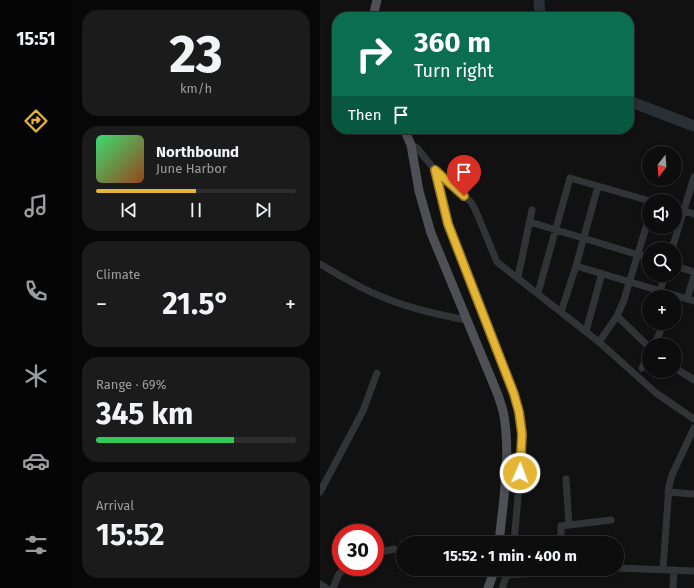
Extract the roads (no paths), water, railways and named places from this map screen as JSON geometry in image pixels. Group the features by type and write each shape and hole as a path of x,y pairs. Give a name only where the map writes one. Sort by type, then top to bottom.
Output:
{"main road":[{"path":"374,12 377,0"},
{"path":"406,134 411,145 419,191 431,233 498,395 504,415 506,434 506,472 500,536"},
{"path":"488,588 492,576"}],"street":[{"path":"411,145 417,148 435,170 470,202 475,209 497,262 600,342 656,393 692,418 694,410"},
{"path":"435,170 448,224 514,394 519,412 522,434 515,536"},
{"path":"674,242 694,177"},
{"path":"538,293 570,178 642,199"},
{"path":"561,312 576,266 598,186"},
{"path":"518,277 532,210"},
{"path":"684,211 694,214"},
{"path":"530,222 642,256"},
{"path":"600,342 617,316 624,300 644,234"},
{"path":"320,264 378,296 401,305 430,313 466,320"},
{"path":"576,266 657,290"},
{"path":"682,268 694,272"},
{"path":"586,331 602,274"},
{"path":"691,300 694,276"},
{"path":"617,316 642,340"},
{"path":"657,338 660,332"},
{"path":"682,372 694,380"},
{"path":"320,492 363,411 377,374"},
{"path":"663,569 668,492 672,475 694,428"},
{"path":"566,479 569,525"},
{"path":"668,492 694,494"},
{"path":"561,536 561,526 611,520"},
{"path":"384,551 394,549"},
{"path":"624,568 694,571"},
{"path":"673,588 674,570"},
{"path":"333,588 337,576"},
{"path":"502,588 506,576"},
{"path":"320,584 326,588"}],"waterway":[{"path":"539,0 540,12"},
{"path":"634,103 694,126"}]}
